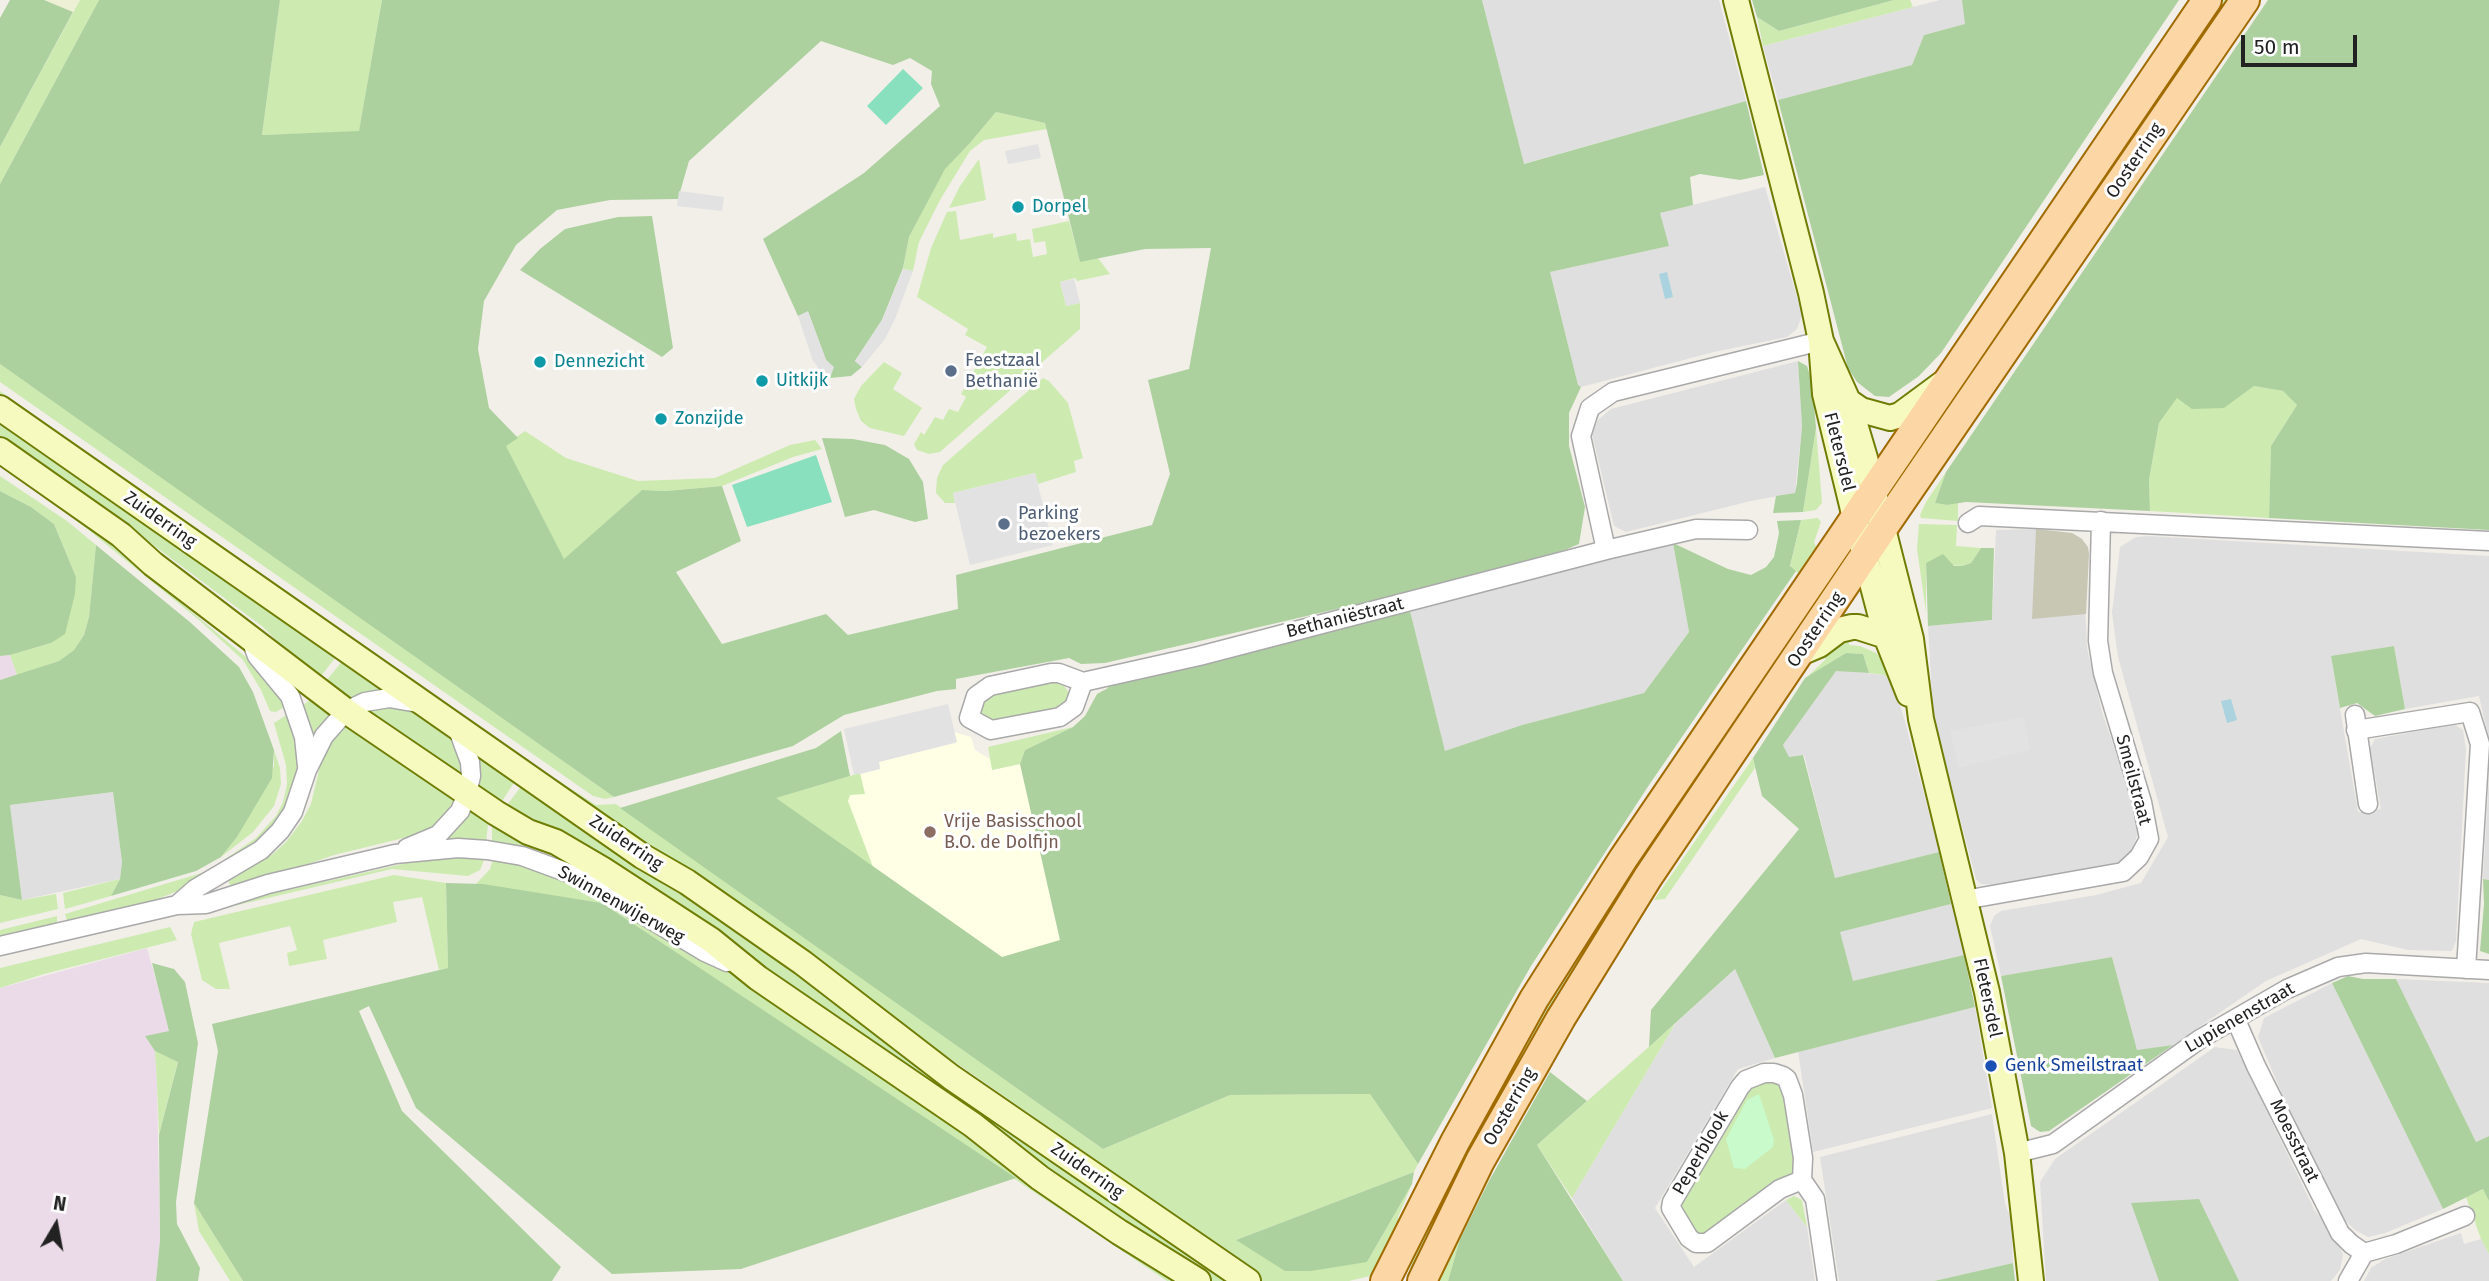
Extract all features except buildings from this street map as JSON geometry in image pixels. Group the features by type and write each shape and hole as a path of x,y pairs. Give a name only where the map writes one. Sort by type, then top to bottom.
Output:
{"main road":[{"name":"Fletersdel","path":"1736,0 1811,293 1821,341 1825,394 1855,519 1886,636 1921,719"},
{"name":"Oosterring","path":"1385,1281 1455,1142 1534,999 1623,859 2207,0"},
{"name":"Oosterring","path":"1422,1281 1480,1161 1561,1017 1648,877 1883,528 2245,0"},
{"name":"Fletersdel","path":"1821,341 1848,401 1911,639 1921,719 1987,992 2017,1153 2031,1281"},
{"path":"1848,401 1861,410 1890,418 1900,415 1951,377"},
{"name":"Zuiderring","path":"0,408 642,856 687,882 782,948 951,1077 1248,1281"},
{"name":"Zuiderring","path":"0,450 121,535 153,564 346,711 467,794 528,832 556,842 602,869 711,940 758,978 973,1125 1040,1178 1119,1233 1198,1281"},
{"path":"1800,653 1819,645 1839,630 1852,627 1886,636"}],"street":[{"path":"1606,550 1581,436 1590,408 1613,392 1821,341"},
{"path":"1968,523 1979,516 2489,541"},
{"name":"Smeilstraat","path":"1964,900 2123,872 2139,856 2149,839 2142,802 2110,697 2098,641 2101,521"},
{"name":"Bethaniëstraat","path":"1083,682 1074,707 1060,717 999,730 960,720 976,696 990,686 1051,673 1059,673 1083,682 1199,656 1696,529 1748,530"},
{"name":"Swinnenwijerweg","path":"250,639 257,656 290,696 304,737 307,770"},
{"path":"346,711 365,702 389,698 425,705"},
{"name":"Swinnenwijerweg","path":"177,905 195,889 261,850 280,831 293,812 307,770 324,736 346,711"},
{"path":"2368,804 2356,722 2470,712 2480,744 2466,969"},
{"name":"Swinnenwijerweg","path":"0,946 177,905 206,904 268,884 394,853 438,835 460,811 471,776 470,762 457,727"},
{"name":"Swinnenwijerweg","path":"394,853 457,848 487,850 545,863 582,878 705,951 758,978"},
{"name":"Lupienenstraat","path":"2017,1153 2053,1144 2200,1039 2287,989 2338,967 2366,963 2489,970"},
{"name":"Moesstraat","path":"2236,1020 2256,1066 2340,1233 2364,1252"},
{"name":"Peperblook","path":"1802,1180 1780,1189 1707,1243 1696,1243 1689,1238 1671,1208 1672,1202 1740,1087 1746,1080 1763,1073 1783,1076 1790,1085 1803,1158 1802,1180 1815,1199 1827,1281"},
{"path":"2348,1281 2364,1252 2396,1244 2465,1216"}],"shaded area":[{"path":"44,0 80,0 73,12"},
{"path":"1482,0 1719,0 1746,101 1523,164"},
{"path":"1940,0 1962,0 1966,24 1924,35 1912,65 1778,100 1763,46"},
{"path":"1038,144 1041,158 1008,164 1005,151"},
{"path":"1765,187 1802,315 1797,329 1787,337 1578,386 1550,272 1668,246 1660,213"},
{"path":"679,191 724,197 722,211 677,206"},
{"path":"903,269 913,271 895,319 885,339 862,367 855,361 882,320"},
{"path":"1074,279 1080,303 1066,306 1060,282"},
{"path":"808,311 826,360 834,367 830,378 823,374 813,361 798,316"},
{"path":"1798,361 1802,426 1795,493 1626,532 1614,526 1592,434 1598,420 1611,409"},
{"name":"Parking bezoekers","path":"1035,473 1053,545 970,565 953,493"},
{"path":"2036,529 2072,533 2082,539 2087,648 2102,712 2134,806 2139,829 2131,854 2119,863 2023,881 1981,884 1976,879 1933,715 1928,626 1992,620 1996,530"},
{"path":"2036,529 2072,533 2088,547 2086,614 2032,619"},
{"path":"2136,537 2489,556 2489,740 2479,696 2405,709 2394,646 2331,657 2358,812 2381,809 2370,748 2375,739 2454,724 2463,730 2466,750 2456,941 2452,951 2408,950 2361,939 2266,981 2173,1045 2137,1051 2112,957 2001,976 1990,926 1994,916 2001,911 2096,895 2141,883 2168,837 2118,657 2112,613 2120,547"},
{"path":"1673,543 1689,632 1644,693 1522,725 1445,752 1410,611"},
{"path":"10,655 17,675 0,680 0,656"},
{"path":"1836,670 1884,675 1893,682 1939,852 1835,878 1804,755 1789,757 1783,745"},
{"path":"948,704 957,742 879,762 880,769 854,775 844,729"},
{"path":"2024,717 2030,750 1958,768 1950,731"},
{"name":"Vrije Basisschool B.O. de Dolfijn","path":"954,732 971,737 975,750 990,759 993,770 1020,764 1060,941 1002,957 775,798 880,769 879,762 956,743"},
{"path":"2489,777 2489,880 2483,879"},
{"path":"113,792 122,862 120,879 22,900 10,805"},
{"path":"1951,904 1964,955 1853,982 1839,932"},
{"path":"147,948 170,1031 145,1036 155,1051 157,1084 160,1240 156,1281 0,1281 0,988"},
{"path":"1735,969 1775,1058 1738,1069 1655,1208 1694,1267 1786,1200 1807,1227 1815,1281 1623,1281 1572,1198 1675,1024"},
{"path":"2396,979 2489,983 2489,1136 2476,1142"},
{"path":"2332,983 2443,1209 2385,1233 2368,1237 2355,1230 2344,1219 2282,1094 2258,1037 2264,1018"},
{"path":"1975,1007 1992,1108 1813,1152 1798,1051"},
{"path":"2215,1047 2237,1050 2314,1209 2336,1239 2343,1255 2340,1270 2331,1281 2046,1281 2040,1182 2055,1159"},
{"path":"1992,1114 2005,1204 2011,1219 2013,1263 1934,1281 1839,1281 1820,1157"},
{"path":"2461,1233 2464,1244 2481,1239 2489,1254 2489,1281 2364,1281 2371,1268 2385,1259"}],"green space":[{"path":"10,0 44,0 73,12 0,147 0,18"},
{"path":"80,0 99,0 0,184 0,147"},
{"path":"99,0 280,0 262,135 359,131 382,0 1482,0 1524,164 1746,101 1764,175 1740,180 1700,174 1690,177 1693,205 1660,213 1669,246 1550,272 1578,385 1581,387 1569,413 1569,446 1585,507 1579,544 1384,598 1105,663 1081,664 1069,658 956,679 956,689 937,691 844,715 793,746 614,797 0,364 0,184","holes":["821,41 893,65 910,58 932,71 931,84 940,106 864,173 763,239 798,316 808,312 826,360 833,367 830,378 851,376 862,367 855,361 882,320 903,268 909,237 945,169 996,112 1045,123 1080,262 1145,249 1211,248 1189,369 1148,380 1170,474 1152,525 956,575 958,609 848,635 826,614 722,644 676,572 741,541 722,486 666,491 642,490 564,559 506,446 518,438 489,408 478,349 484,301 516,245 557,210 610,200 678,199 689,161"]},
{"path":"280,0 382,0 359,132 262,135"},
{"path":"1752,0 1894,0 1779,31 1757,17"},
{"path":"1894,0 1910,0 1913,7 1763,46 1757,17 1779,31"},
{"path":"1962,0 2179,0 1941,353 1919,376 1889,397 1875,396 1857,382 1848,368 1778,100 1912,65 1924,35 1965,24"},
{"path":"2218,0 2233,0 2054,265 2043,258"},
{"path":"2268,0 2489,0 2489,530 2269,518 2271,446 2297,405 2283,391 2254,386 2224,408 2192,409 2177,398 2159,423 2149,480 2150,511 1966,502 1947,505 1935,503 1946,472"},
{"path":"903,69 923,88 886,125 867,106"},
{"path":"996,112 1045,123 1047,129 984,140 970,151 940,200 919,242 913,271 903,269 909,237 945,168"},
{"path":"979,159 986,200 949,208 960,186"},
{"path":"956,211 960,240 993,233 993,238 1016,233 1017,241 1030,239 1033,257 1047,254 1045,241 1034,243 1032,229 1069,221 1080,261 1098,258 1110,274 1060,282 1066,306 1080,303 1080,329 940,452 929,454 917,450 914,444 921,432 924,435 935,417 943,420 949,409 958,412 966,397 961,394 987,347 965,335 968,329 917,297 931,248 947,212"},
{"path":"652,216 673,348 662,357 520,270 565,229 618,217"},
{"path":"1798,361 1807,366 1812,382 1816,428 1803,512 1773,513 1776,496 1795,493 1797,483 1802,426"},
{"path":"884,362 902,373 893,389 922,408 904,436 870,428 861,421 856,409 854,399 861,386"},
{"path":"0,364 614,797 605,799 593,796 0,382"},
{"path":"1043,378 1049,381 1068,403 1083,458 1074,461 1076,472 1038,484 1035,473 953,493 955,503 945,503 936,493 937,478 943,465"},
{"path":"2254,386 2283,391 2297,405 2271,446 2269,518 2150,511 2149,480 2159,423 2177,397 2223,408"},
{"path":"0,391 351,636 348,640 0,398"},
{"path":"0,418 339,653 317,681 263,627 113,515 0,437"},
{"path":"1816,428 1822,503 1816,510 1803,512"},
{"path":"525,431 566,458 638,481 715,478 790,445 815,440 822,449 793,457 722,486 666,491 642,490 564,560 505,445"},
{"path":"822,438 853,439 885,445 909,459 923,482 928,519 915,522 874,510 845,517"},
{"path":"816,455 832,502 747,527 732,485"},
{"path":"0,463 70,510 265,673 289,704 276,712 270,711 243,660 199,620 91,532"},
{"path":"1946,472 1935,503 1958,503 1958,521 1921,518 1926,502"},
{"path":"0,476 67,521 96,545 89,617 84,635 74,650 59,661 17,675 10,655 51,643 76,577 54,524 31,507 0,491"},
{"path":"0,491 31,507 54,524 76,577 75,594 65,634 51,643 0,656"},
{"path":"1818,518 1821,522 1814,542 1819,554 1807,571 1798,573 1790,567 1801,520"},
{"path":"1801,520 1790,566 1796,571 1649,785 1531,966 1418,1164 1370,1094 1230,1095 1103,1149 620,808 816,748 841,731 850,776 776,798 1002,957 1060,940 1020,764 1025,750 1073,727 1085,716 1097,694 1109,685 1410,611 1445,751 1522,725 1644,693 1689,632 1673,543 1728,569 1751,575 1766,567 1774,557 1779,533 1777,521"},
{"path":"1919,524 1957,525 1956,546 1981,548 1971,563 1962,566 1926,563 1926,612 1917,549"},
{"path":"96,545 191,623 239,667 253,692 274,750 272,778 237,837 221,857 196,871 111,896 120,879 122,862 113,792 10,805 22,900 0,895 0,680 59,661 74,650 84,635 89,617"},
{"path":"1981,548 1994,548 1992,620 1928,626 1926,563 1943,554 1954,566 1962,566 1971,563"},
{"path":"1849,633 1849,645 1860,646 1876,653 1886,663 1893,682 1884,675 1869,673 1863,654 1846,653 1806,678 1826,659 1819,651"},
{"path":"358,641 529,760 527,765 355,645"},
{"path":"2394,646 2405,709 2375,716 2357,703 2340,708 2331,656"},
{"path":"1846,653 1863,654 1869,673 1836,671 1783,745 1789,757 1803,755 1835,878 1939,852 1951,904 1840,932 1853,981 1964,955 1975,1007 1775,1058 1735,969 1649,1047 1651,1010 1799,829 1762,796 1753,758 1805,678"},
{"path":"343,660 391,690 348,704 322,686"},
{"path":"1057,681 1062,683 1069,693 1069,699 1063,709 998,724 982,718 979,713 982,702 992,695"},
{"path":"316,695 338,712 314,739 311,739 302,706"},
{"path":"386,706 416,712 445,729 459,745 465,786 358,712"},
{"path":"291,712 299,759 296,784 280,819 245,854 186,888 152,901 67,921 65,914 208,871 256,838 276,816 283,802 287,784 286,765 274,723"},
{"path":"348,718 460,794 450,813 438,825 420,834 334,855 251,884 235,887 229,884 233,876 273,854 302,821 311,804 324,749"},
{"path":"1073,727 1025,750 1020,764 992,770 988,747"},
{"path":"473,747 517,778 499,806 472,791"},
{"path":"274,750 280,768 281,784 274,806 253,832 221,857 237,837 274,766"},
{"path":"1753,758 1755,768 1665,899 1654,900"},
{"path":"536,766 596,805 616,804 1103,1149 1230,1095 1370,1094 1418,1164 1414,1172 1236,1240 1367,1262 1412,1184 1398,1217 1397,1231 1374,1275 1349,1281 1260,1281 1225,1257 1181,1219 533,769"},
{"path":"860,773 865,794 850,795 848,801 873,867 775,798"},
{"path":"1687,780 1699,787 1416,1271 1404,1266 1505,1068"},
{"path":"523,784 1236,1281 1206,1281 1126,1230 1080,1189 867,1041 504,809"},
{"path":"472,803 492,816 488,824 486,843 449,843 443,840"},
{"path":"492,825 540,847 540,850 537,852 492,843"},
{"path":"442,855 486,855 480,870 468,876 392,869 195,915 200,910"},
{"path":"494,856 580,883 710,959 1186,1281 1167,1281 602,903 476,884 490,869"},
{"path":"394,875 446,883 448,968 439,970 422,897 393,902 397,922 323,940 327,959 289,966 287,953 297,950 290,926 219,943 230,989 216,989 202,980 191,934 194,922"},
{"path":"120,879 111,896 65,909 63,893"},
{"path":"2483,879 2489,880 2489,954 2480,951"},
{"path":"446,883 483,884 602,903 1016,1178 741,1269 612,1274 416,1108 369,1006 359,1011 402,1111 561,1267 552,1281 243,1281 194,1203 218,1051 212,1024 448,968"},
{"path":"56,894 58,909 0,923 0,895 22,900"},
{"path":"57,916 57,925 0,937 0,930"},
{"path":"170,927 177,940 0,988 0,968"},
{"path":"2112,957 2137,1050 2173,1045 2049,1131 2040,1132 2031,1126 2001,976"},
{"path":"152,963 174,969 185,982 198,1043 176,1202 177,1224 200,1268 198,1281 156,1281 160,1240 159,1135 178,1062 155,1051 145,1036 169,1031"},
{"path":"2348,976 2396,979 2476,1142 2489,1136 2489,1201 2483,1189 2443,1209 2332,983"},
{"path":"1675,1024 1572,1198 1537,1145"},
{"path":"155,1051 178,1061 159,1135 157,1084"},
{"path":"1550,1072 1587,1101 1537,1145 1623,1281 1448,1281 1460,1239"},
{"path":"1768,1077 1786,1088 1797,1169 1705,1236 1697,1234 1678,1210 1680,1197 1747,1086"},
{"path":"1759,1094 1774,1140 1773,1147 1745,1169 1734,1168 1726,1139 1747,1100"},
{"path":"1414,1172 1412,1184 1367,1262 1311,1271 1285,1271 1236,1240"},
{"path":"2484,1189 2489,1201 2489,1254 2466,1197"},
{"path":"1794,1196 1802,1200 1807,1227 1786,1200"},
{"path":"2199,1199 2239,1281 2159,1281 2131,1203"},
{"path":"194,1203 243,1281 230,1281 199,1231"},
{"path":"1460,1239 1448,1281 1435,1281 1442,1264"},
{"path":"2013,1263 2015,1281 1934,1281"}],"water":[{"path":"1667,272 1673,297 1665,299 1659,274"},
{"path":"2231,699 2237,720 2227,723 2221,701"}],"place":[{"name":"Dorpel","path":"1018,207"},
{"name":"Dennezicht","path":"540,362"},
{"name":"Feestzaal Bethanië","path":"951,371"},
{"name":"Uitkijk","path":"762,381"},
{"name":"Zonzijde","path":"661,419"},
{"name":"Parking bezoekers","path":"1004,524"},
{"name":"Vrije Basisschool B.O. de Dolfijn","path":"930,832"},
{"name":"Genk Smeilstraat","path":"1991,1066"}]}
